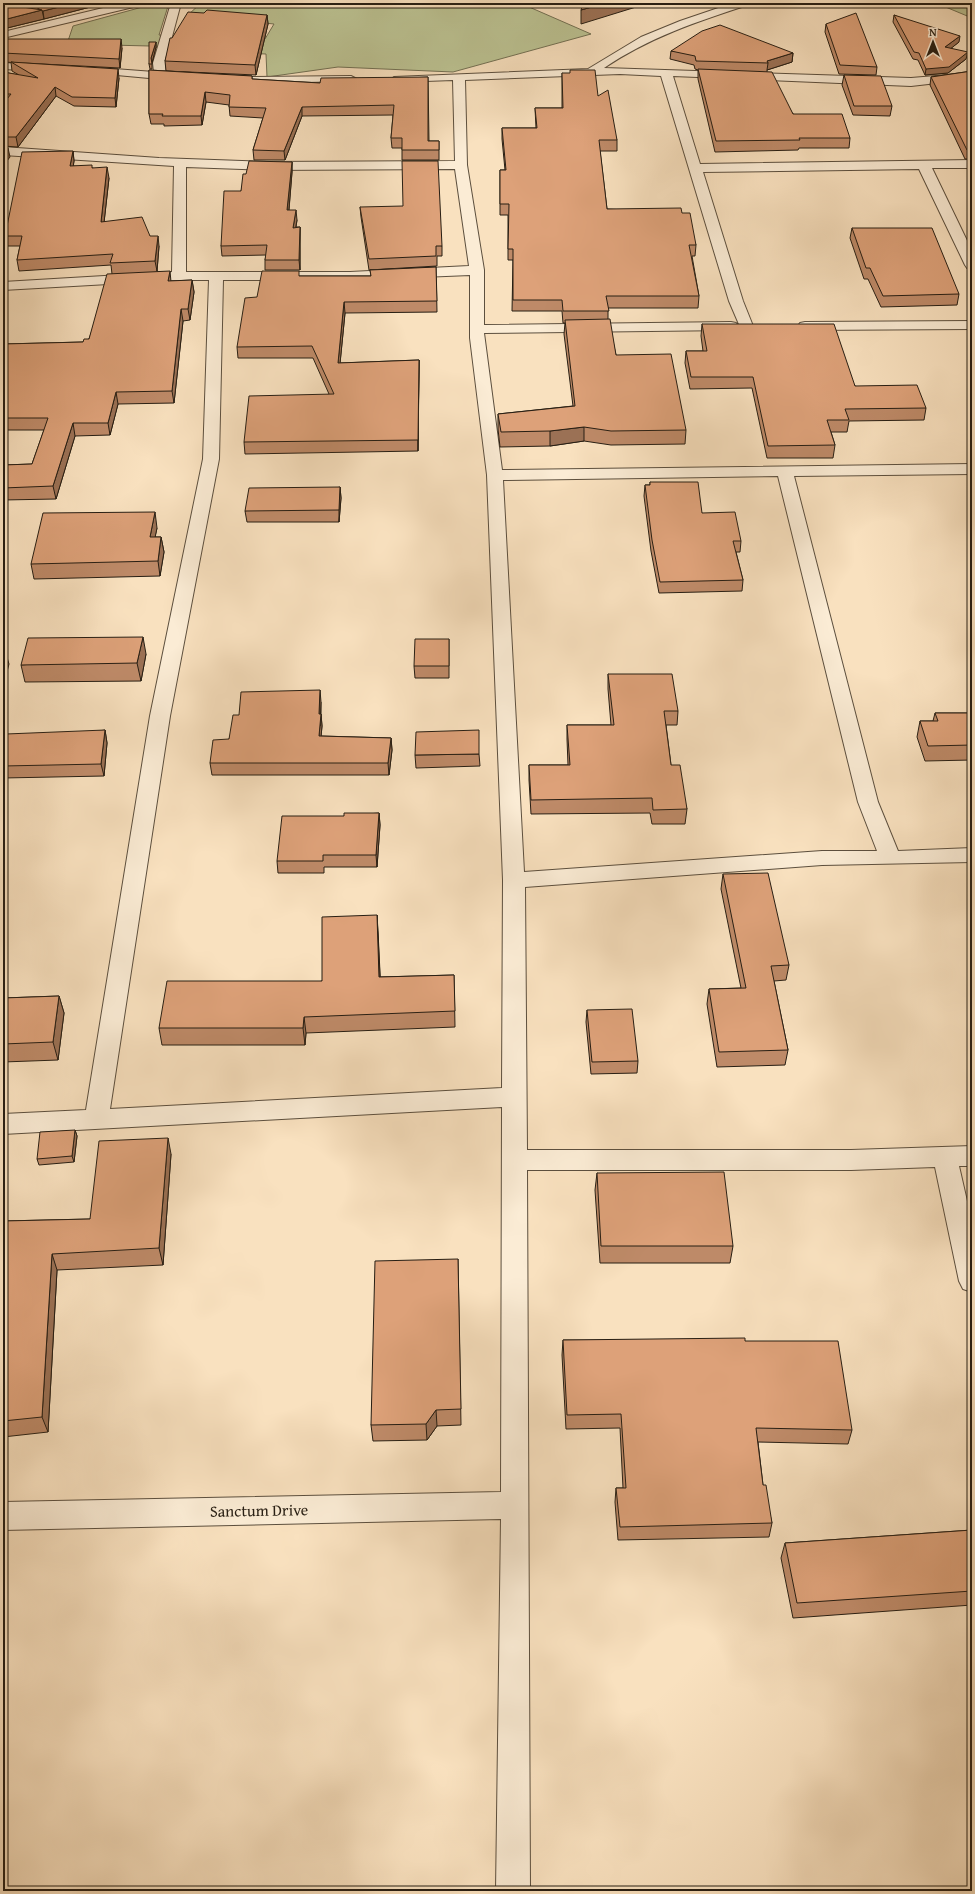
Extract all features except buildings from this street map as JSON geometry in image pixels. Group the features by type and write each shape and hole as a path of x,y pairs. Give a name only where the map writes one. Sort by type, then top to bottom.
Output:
{"street":[{"path":"3,35 138,3"},
{"path":"160,76 159,63 176,3"},
{"path":"591,72 621,51 681,23 744,3"},
{"path":"4,68 52,69"},
{"path":"74,70 190,77"},
{"path":"386,79 459,78 591,72 642,72 911,82 972,76"},
{"path":"666,74 736,301 746,326"},
{"path":"459,78 461,165 477,270 477,329 495,474 514,880 513,1097 515,1505 513,1891"},
{"path":"236,80 267,81 363,79"},
{"path":"3,151 267,166 461,165"},
{"path":"179,276 180,162"},
{"path":"695,168 924,166 972,164"},
{"path":"924,166 972,265"},
{"path":"3,286 179,276 350,276 477,270"},
{"path":"96,1120 160,716 211,459 216,276"},
{"path":"793,326 972,325"},
{"path":"477,329 762,326"},
{"path":"495,474 972,469"},
{"path":"785,471 868,802 890,858"},
{"path":"514,880 822,858 890,858 972,855"},
{"path":"3,1124 513,1097"},
{"path":"514,1160 851,1160 972,1156"},
{"path":"945,1157 972,1281"},
{"name":"Sanctum Drive","path":"3,1516 515,1505"}],"green space":[{"path":"157,3 169,3 159,35 265,39 274,24 188,15 201,3 520,3 591,34 453,72 338,67 267,77 266,54 168,50 150,46 67,44 73,26"},
{"path":"936,3 972,3 972,18"}]}
